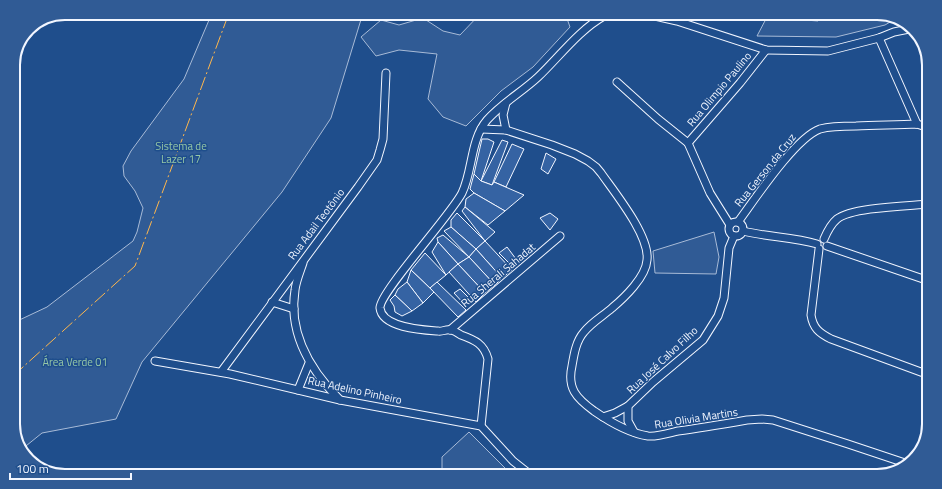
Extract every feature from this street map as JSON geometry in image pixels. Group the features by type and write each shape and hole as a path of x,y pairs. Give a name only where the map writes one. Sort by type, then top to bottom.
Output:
{"street":[{"path":"523,469 513,461 481,426 482,404 488,367 488,359 482,345 450,330 440,332 403,327 394,324 388,321 382,313 380,308 381,302 418,250 446,217 462,193 481,129 488,119 538,76 588,27 598,20"},
{"path":"672,20 766,50 828,51 905,30"},
{"path":"879,38 917,124"},
{"name":"Rua Olimpio Paulino","path":"688,143 735,89 766,50"},
{"name":"Rua Adail Teotônio","path":"221,372 377,160 383,139 386,73"},
{"path":"617,82 658,119 688,143 710,193 730,225 729,232 734,236 740,236 743,231 742,226 738,222 730,225"},
{"path":"506,103 503,115 506,130"},
{"name":"Rua Gerson da Cruz","path":"738,222 772,176 798,145 808,136 820,129 839,126 917,124 922,126"},
{"name":"Rua Olivia Martins","path":"481,129 506,130 575,154 596,166 633,220 645,245 648,259 646,268 642,274 630,290 613,308 584,332 576,346 570,374 571,384 574,394 582,401 616,425 650,436 762,419 787,424 902,462"},
{"path":"922,205 860,210 844,214 833,223 824,239 820,239 818,247 811,315 812,323 823,335 922,372"},
{"path":"743,231 755,234 805,240 822,250 827,246"},
{"name":"Rua Sherali Sahadat","path":"450,330 560,236"},
{"name":"Rua José Calvo Filho","path":"603,417 628,406 653,382 703,340 718,316 724,298 729,248 734,236"},
{"path":"824,239 826,240 827,246"},
{"path":"827,246 922,279"},
{"path":"305,257 295,289 294,309 297,333 309,363 326,386 340,400"},
{"path":"272,302 294,309"},
{"name":"Rua Adelino Pinheiro","path":"155,360 221,372 340,400 481,426"},
{"path":"298,390 309,363"},
{"name":"Rua José Calvo Filho","path":"628,406 628,421 634,432"}],"shaded area":[{"name":"Área Verde 01","path":"209,20 361,20 331,118 282,192 142,362 116,419 42,433 26,446 22,439 20,427 20,320 47,307 133,241 137,232 143,208 135,191 124,176 123,166 131,151 184,79"},
{"path":"381,20 399,25 416,20 426,20 443,31 460,35 474,20 568,20 570,27 533,67 501,91 466,126 443,117 428,99 437,54 399,50 376,56 361,37"},
{"path":"765,20 883,20 890,22 885,25 836,37 757,36"},
{"path":"714,232 719,257 716,274 655,273 653,251"},
{"path":"469,432 506,469 442,469 442,457"}],"building":[{"path":"482,139 488,139 494,142 481,181 474,174"},
{"path":"502,140 508,142 492,185 481,181"},
{"path":"512,144 524,149 506,187 494,182"},
{"path":"546,153 556,159 548,174 541,169"},
{"path":"474,174 481,181 492,185 494,182 524,195 505,211 474,193 470,189"},
{"path":"474,193 505,211 488,225 465,207 466,199"},
{"path":"465,207 495,232 485,241 462,211"},
{"path":"457,213 485,241 476,249 451,227 451,220"},
{"path":"550,213 558,219 550,230 540,218"},
{"path":"451,227 476,249 469,257 444,231"},
{"path":"443,235 469,257 458,264 438,242 437,238"},
{"path":"485,241 512,270 502,278 476,249"},
{"path":"438,242 458,264 446,275 432,252"},
{"path":"507,247 519,263 512,266 499,253"},
{"path":"476,249 502,278 495,285 469,257"},
{"path":"425,253 446,275 430,288 411,270"},
{"path":"469,257 495,285 485,293 458,264"},
{"path":"458,264 485,293 476,302 449,272"},
{"path":"411,270 434,292 423,303 407,282"},
{"path":"407,282 423,303 412,311 395,295 398,289"},
{"path":"437,282 466,310 458,317 430,288"},
{"path":"460,289 472,301 465,305 454,293"},
{"path":"395,295 412,311 402,316 395,312 394,306 390,300"}],"power":[{"path":"20,370 135,266 226,20"}],"park label":[{"name":"Sistema de Lazer 17","path":"181,152"}]}
